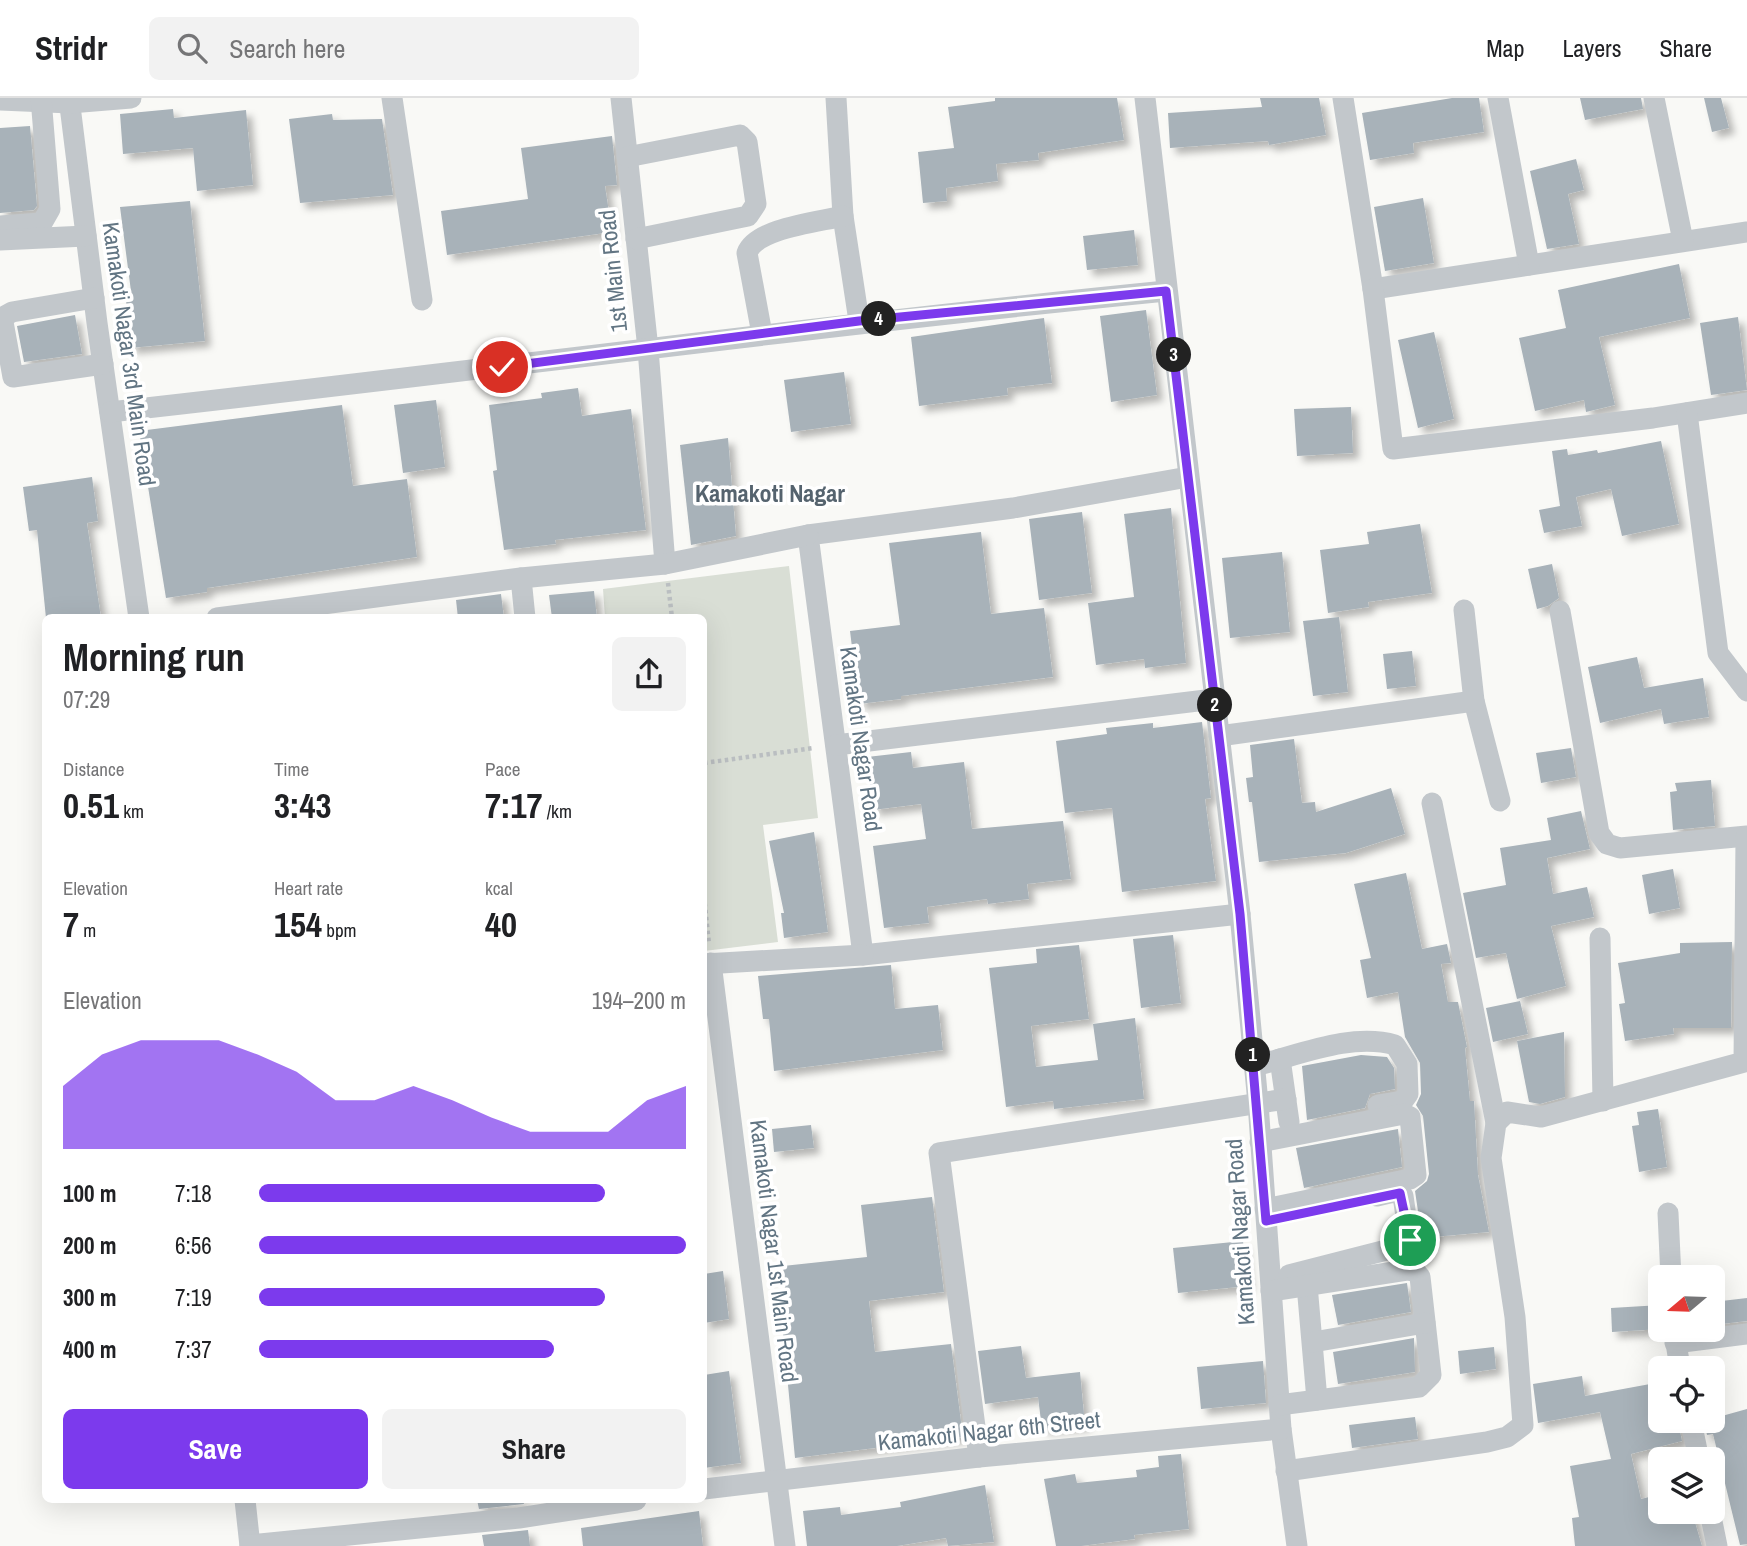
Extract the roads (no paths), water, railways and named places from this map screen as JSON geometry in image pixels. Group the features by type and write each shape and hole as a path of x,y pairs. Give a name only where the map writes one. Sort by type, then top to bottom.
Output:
{"street":[{"path":"0,100 131,98"},
{"path":"392,98 422,300"},
{"name":"1st Main Road","path":"621,98 648,349 665,564"},
{"name":"Kamakoti Nagar Road","path":"1145,98 1240,914 1260,1135 1281,1429 1297,1546"},
{"path":"1343,98 1373,289 1393,449 1687,413 1747,403"},
{"path":"1498,98 1529,265"},
{"path":"1656,98 1684,241"},
{"path":"0,226 42,223 48,218 50,209 41,99"},
{"path":"842,99 843,216 859,321"},
{"name":"Kamakoti Nagar 3rd Main Road","path":"69,100 93,298 138,614"},
{"path":"627,157 740,135 747,142 756,204 748,216 636,239"},
{"path":"762,334 747,253 750,245 763,235 843,216"},
{"path":"1373,289 1747,232"},
{"path":"0,240 86,236"},
{"path":"110,412 648,349 859,321 1166,291"},
{"path":"93,298 12,312 5,316 3,322 13,377 103,364"},
{"path":"1687,413 1718,653 1747,691"},
{"path":"247,614 521,578 665,564 808,536 1013,508 1188,477"},
{"name":"Kamakoti Nagar Road","path":"808,536 863,955"},
{"path":"521,578 525,614"},
{"path":"1464,610 1474,701 1500,800"},
{"path":"1496,1123 1507,1112 1541,1116 1744,1062 1746,837 1620,848 1607,844 1599,834 1560,611"},
{"path":"836,745 1214,699"},
{"path":"1219,736 1474,701"},
{"path":"1286,1471 1487,1442 1507,1437 1523,1425 1515,1317 1492,1158 1496,1123 1432,803"},
{"path":"707,964 863,955 1240,914"},
{"path":"1600,939 1603,1101"},
{"name":"Kamakoti Nagar 1st Main Road","path":"707,964 785,1546"},
{"path":"1256,1085 1280,1059 1348,1043 1382,1041 1398,1047 1407,1064 1408,1094 1403,1101 1289,1122 1260,1135"},
{"path":"1280,1059 1289,1122"},
{"path":"979,1457 939,1153 1256,1085 1285,1091"},
{"path":"1260,1135 1404,1114 1410,1117 1416,1175 1410,1179 1266,1215"},
{"path":"1266,1215 1400,1193 1410,1240 1407,1247 1270,1285"},
{"path":"1668,1213 1670,1265"},
{"path":"1270,1285 1307,1285 1407,1270 1415,1272 1420,1278 1431,1375 1419,1387 1279,1405"},
{"path":"1307,1285 1317,1400"},
{"path":"1312,1342 1425,1323"},
{"path":"1726,1335 1747,1334"},
{"name":"Kamakoti Nagar 6th Street","path":"707,1489 979,1457 1281,1429"},
{"path":"245,1503 250,1546 592,1503"},
{"path":"1712,1524 1717,1546"}],"district":[{"name":"Kamakoti Nagar","path":"770,494"}]}
